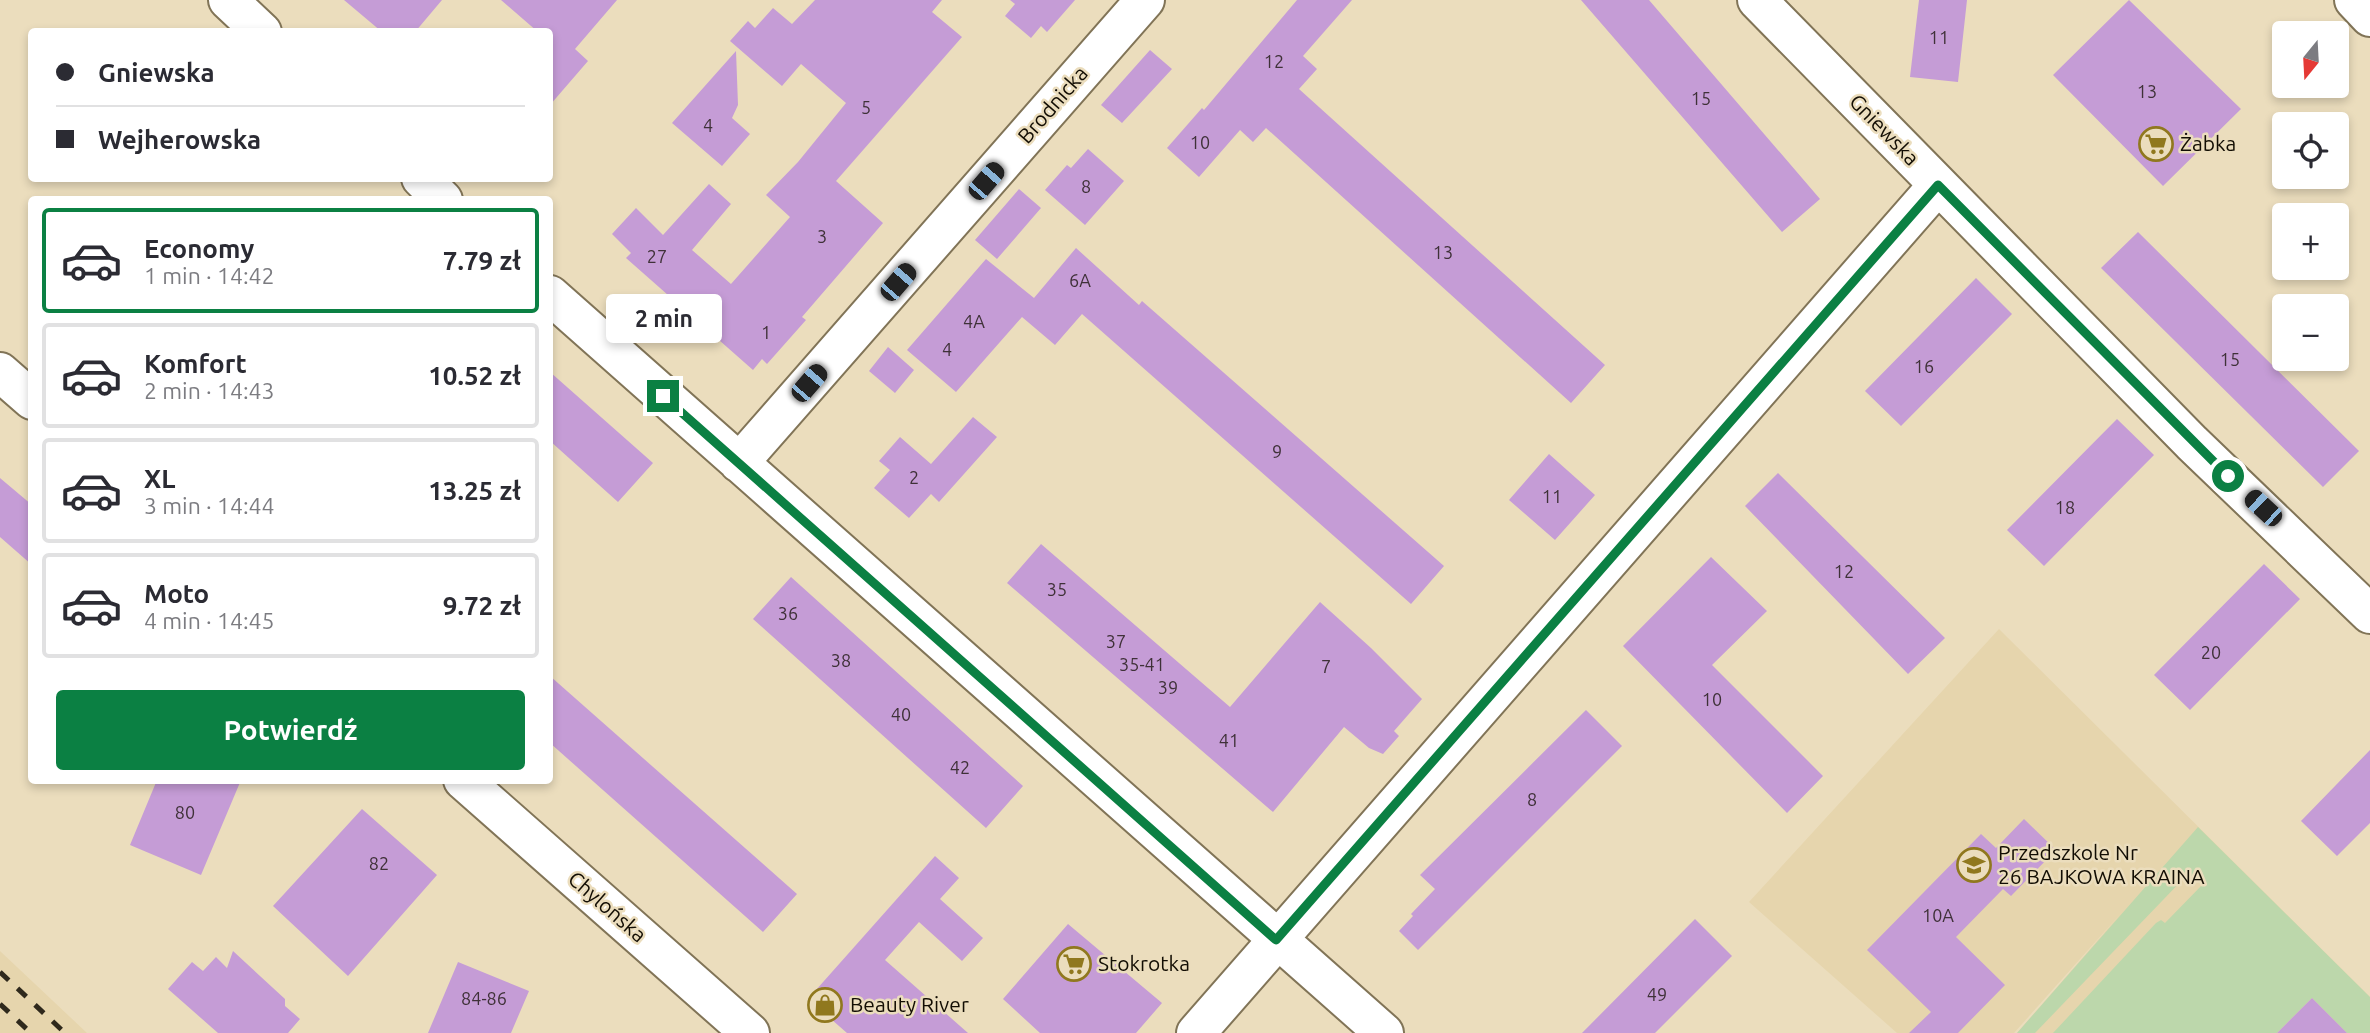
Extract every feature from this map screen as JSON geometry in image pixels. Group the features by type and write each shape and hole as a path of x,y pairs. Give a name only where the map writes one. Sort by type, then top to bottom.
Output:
{"street":[{"path":"228,0 258,28"},
{"name":"Brodnicka","path":"739,463 1145,0"},
{"name":"Gniewska","path":"1757,0 2192,443 2370,614"},
{"path":"2354,0 2370,17"},
{"path":"425,182 439,196"},
{"path":"1196,1033 1938,185"},
{"path":"553,298 1384,1033"},
{"path":"0,372 28,396"},
{"name":"Chylońska","path":"468,784 750,1033"}],"shaded area":[{"name":"Przedszkole Nr 26 BAJKOWA KRAINA","path":"1999,629 2370,997 2370,1033 2017,1033 2123,911 2014,1033 1897,1033 1749,902"},
{"path":"0,951 87,1033 0,1033"}],"green space":[{"path":"2198,827 2370,997 2370,1033 2347,1033 2312,998 2277,1033 2053,1033 2156,923 2161,920 2165,923 2202,885 2188,874 2035,1033 2017,1033"}],"building":[{"path":"344,0 442,0 418,28 377,28"},
{"path":"501,0 617,0 575,49 588,61 553,102 553,28 533,28"},
{"path":"815,0 942,0 932,12 962,37 836,181 883,223 802,317 806,320 767,364 762,359 753,370 626,258 631,253 612,234 636,208 663,235 709,184 731,204 692,250 731,284 790,217 766,195 798,162 846,103 801,64 782,86 730,41 748,21 755,28 773,8 792,24"},
{"path":"1010,0 1075,0 1047,32 1041,26 1031,38 1005,16 1015,4"},
{"path":"1297,0 1352,0 1303,56 1317,69 1299,89 1605,365 1571,403 1266,128 1253,142 1240,130 1199,177 1167,148 1202,108 1204,110"},
{"path":"1581,0 1649,0 1820,199 1782,232"},
{"path":"1919,0 1967,0 1958,82 1910,77"},
{"path":"2129,0 2241,109 2163,186 2053,75"},
{"path":"1150,50 1172,69 1122,123 1101,105"},
{"path":"736,51 738,105 732,118 750,134 722,166 672,123"},
{"path":"1088,149 1124,181 1085,225 1045,190 1067,165 1071,168"},
{"path":"1019,189 1041,208 997,259 975,240"},
{"path":"2138,232 2272,365 2272,371 2278,371 2359,451 2323,487 2101,268"},
{"path":"1076,248 1139,305 1142,301 1444,566 1411,604 1082,314 1055,345 1022,317 956,392 907,350 986,259 1034,298"},
{"path":"1976,278 2012,314 1901,426 1865,391"},
{"path":"888,347 914,370 895,393 869,371"},
{"path":"553,375 653,463 618,502 553,444"},
{"path":"973,417 997,437 939,502 931,494 909,518 874,488 890,470 879,461 900,437 931,464"},
{"path":"2117,419 2154,455 2044,566 2007,530"},
{"path":"1549,454 1595,495 1555,540 1509,500"},
{"path":"1778,473 1945,638 1908,674 1745,506"},
{"path":"0,478 28,502 28,562 0,537"},
{"path":"1041,544 1230,707 1320,602 1422,699 1394,731 1399,736 1383,754 1369,748 1344,727 1273,812 1007,583"},
{"path":"1711,557 1767,611 1712,665 1823,776 1787,813 1623,646"},
{"path":"2264,564 2300,599 2190,710 2154,675"},
{"path":"791,577 1023,786 986,828 753,619"},
{"path":"553,679 797,894 763,932 553,746"},
{"path":"1586,710 1622,746 1418,950 1399,931 1435,889 1420,875"},
{"path":"2370,750 2370,823 2337,856 2301,821"},
{"path":"155,784 239,784 201,875 130,845"},
{"path":"362,809 437,875 348,976 273,906"},
{"path":"2024,819 2056,850 2011,896 2003,889 1956,937 2005,985 1958,1033 1909,1033 1931,1012 1867,950 1981,834 1996,848"},
{"path":"935,856 959,878 940,899 983,938 962,961 919,922 885,960 968,1033 847,1033 808,999"},
{"path":"1695,919 1732,956 1655,1033 1582,1033"},
{"name":"Stokrotka","path":"1068,924 1162,1003 1136,1033 1040,1033 1003,999"},
{"path":"233,951 285,999 285,1006 300,1019 288,1033 218,1033 168,989 192,962 203,971 216,957 227,968"},
{"path":"458,962 529,991 511,1033 428,1033"},
{"path":"2312,998 2347,1033 2277,1033"}],"railway":[{"path":"0,972 65,1033"},
{"path":"0,1004 31,1033"}],"place":[{"name":"Żabka","path":"2156,144"},
{"name":"Przedszkole Nr 26 BAJKOWA KRAINA","path":"1974,865"},
{"name":"Stokrotka","path":"1074,964"},
{"name":"Beauty River","path":"825,1005"}],"route":[{"path":"663,396 931,631 1276,940 1938,185 2192,443 2228,476"}]}
